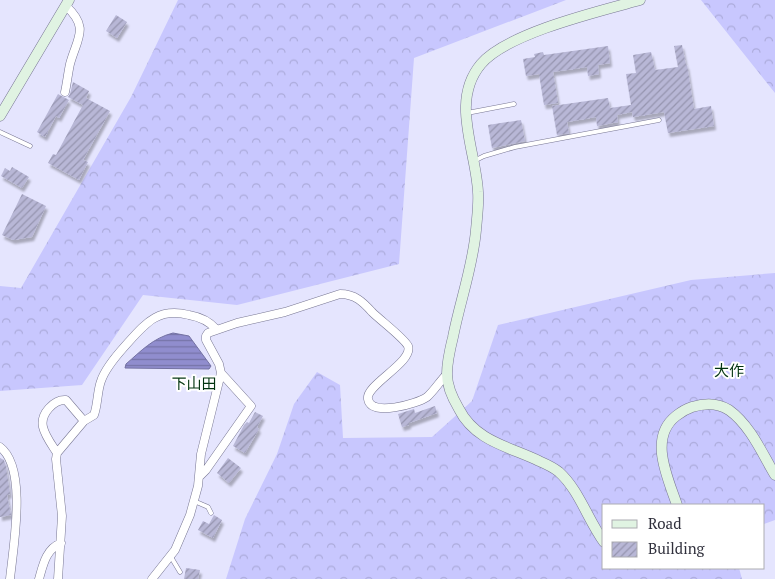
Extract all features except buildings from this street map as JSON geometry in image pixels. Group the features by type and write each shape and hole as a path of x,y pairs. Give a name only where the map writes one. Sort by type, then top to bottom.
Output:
{"street":[{"path":"602,539 576,495 560,473 525,454 486,438 470,426 451,393 447,374 449,355 472,257 476,230 479,193 467,130 466,113 467,92 474,74 496,50 512,42 550,27 640,0"},
{"path":"0,116 67,3 75,15 80,32 70,64 65,92"},
{"path":"152,579 175,550 183,534 194,501 201,454 221,373 219,364 209,346 206,336 208,332 250,319 286,312 340,294 348,294 355,296 384,325 401,337 409,350 388,375 369,393 368,399 371,405 377,408 396,408 417,403 428,396 447,374"},
{"path":"58,579 62,516 56,459 57,452 84,421 94,415 101,380 134,335 155,317 167,312 180,312 197,316 210,322 216,329"},
{"path":"199,477 206,470 251,406 221,373"},
{"path":"57,452 43,428 43,421 47,411 53,403 66,400 84,421"},
{"path":"676,504 664,463 661,440 670,421 689,408 710,404 721,406 731,411 749,430 775,475"},
{"path":"0,447 11,463 18,504 10,579"},
{"path":"39,579 46,557 56,545 61,543"}],"lane":[{"path":"466,113 514,104"},
{"path":"474,162 484,156 515,147 659,120"},
{"path":"0,132 30,146"},
{"path":"194,501 208,507 211,513"},
{"path":"171,556 180,572"}],"green space":[{"path":"178,0 566,0 414,58 399,264 237,305 143,295 82,385 0,391 0,286 21,288 131,97"},
{"path":"701,0 775,0 775,93"},
{"path":"775,273 775,520 765,524 765,504 602,504 602,569 739,569 742,579 226,579 245,519 277,454 294,404 317,372 340,385 343,438 432,437 472,401 498,325 691,280"}],"shaded area":[{"path":"173,333 189,336 211,366 209,369 125,368 126,364 148,346 159,338"}],"district":[{"name":"大作","path":"729,370"},
{"name":"下山田","path":"194,383"}]}
